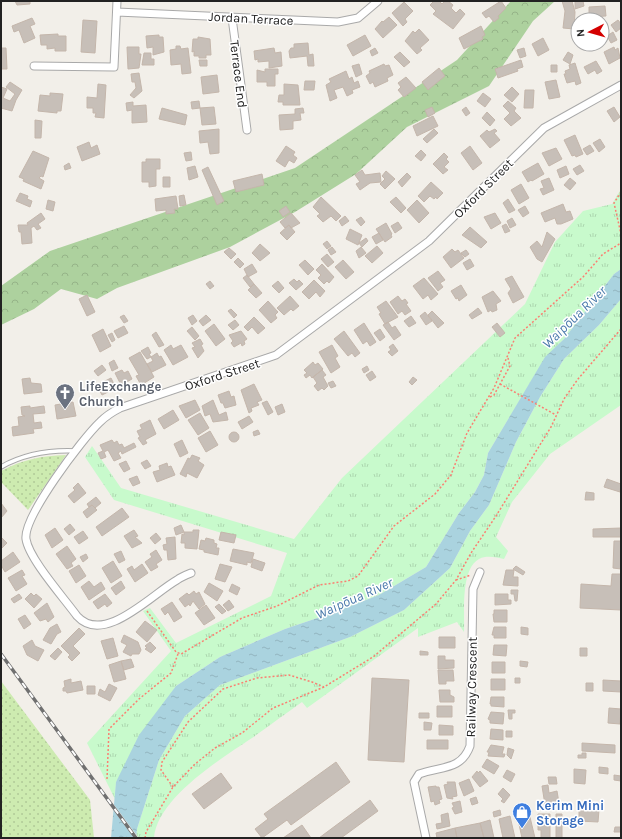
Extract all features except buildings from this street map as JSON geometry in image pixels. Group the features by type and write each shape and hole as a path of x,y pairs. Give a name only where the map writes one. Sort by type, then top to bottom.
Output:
{"street":[{"path":"34,66 114,67 117,1"},
{"name":"Jordan Terrace","path":"117,12 347,22 358,18 378,1"},
{"name":"Terrace End","path":"232,18 247,130"},
{"name":"Oxford Street","path":"191,573 177,579 120,619 107,624 92,625 82,622 31,553 26,540 26,528 32,514 75,451 98,423 106,416 120,408 248,366 276,355 289,347 429,241 544,128 621,85"},
{"name":"Railway Crescent","path":"426,838 414,782 419,774 459,762 467,756 470,746 473,589 480,572"}],"lane":[{"path":"1,467 26,456 58,450 75,451"}],"path":[{"path":"621,192 614,204 621,234"},
{"path":"178,654 183,653 242,618 277,606 319,585 348,581 358,576 394,526 427,502 443,486 456,463 467,433 482,412 508,358 511,344 520,332 545,312 583,277 606,251 621,243"},
{"path":"145,838 146,832 173,787 195,764 215,748 242,733 273,708 324,687 373,657 436,604 456,580 578,379 621,329"},
{"path":"488,398 494,395 510,366 508,358"},
{"path":"500,384 556,415"},
{"path":"456,580 480,572"},
{"path":"142,604 178,654"},
{"path":"106,778 109,729 139,699 171,673 178,654"},
{"path":"173,787 161,770 162,762 188,722 223,689 257,678 289,675 324,687"}],"green space":[{"path":"511,1 555,1 533,21 489,86 407,127 356,174 295,212 230,247 117,288 97,299 61,289 34,309 1,325 1,286 50,251 295,168 457,60"},
{"path":"621,189 621,269 614,274 564,339 545,358 488,453 484,475 475,492 459,513 426,567 379,595 285,629 220,657 176,686 116,782 115,799 87,743 171,651 143,611 150,608 176,643 271,596 287,553 114,500 85,457 92,446 121,488 294,539 342,478 525,304 555,242 583,211 612,204"},
{"path":"621,299 621,405 550,454 512,502 496,537 508,551 504,559 485,557 477,561 471,568 467,577 464,601 464,632 457,622 418,637 418,628 307,708 302,702 224,756 193,780 166,808 158,823 154,838 136,838 137,829 159,760 185,716 220,685 350,637 404,610 450,568 470,531 489,505 516,442 540,397 564,359 599,325"},
{"path":"66,455 28,510 1,482 1,471 17,464 41,457"},
{"path":"1,681 90,800 94,838 1,838"}],"water":[{"path":"621,269 621,299 599,325 564,359 540,397 516,442 489,505 470,531 450,568 404,610 350,637 220,685 185,716 159,760 137,829 136,838 111,838 116,782 139,735 176,686 220,657 285,629 379,595 426,567 459,513 475,492 484,475 488,453 545,357 564,339 614,274"}],"pier":[{"path":"112,802 138,838 134,838 112,808"}],"railway":[{"path":"1,654 136,838"}],"place":[{"name":"LifeExchange Church","path":"65,410"},
{"name":"Kerim Mini Storage","path":"522,829"}],"water label":[{"name":"Waipōua River","path":"574,317"},
{"name":"Waipōua River","path":"354,598"}]}
